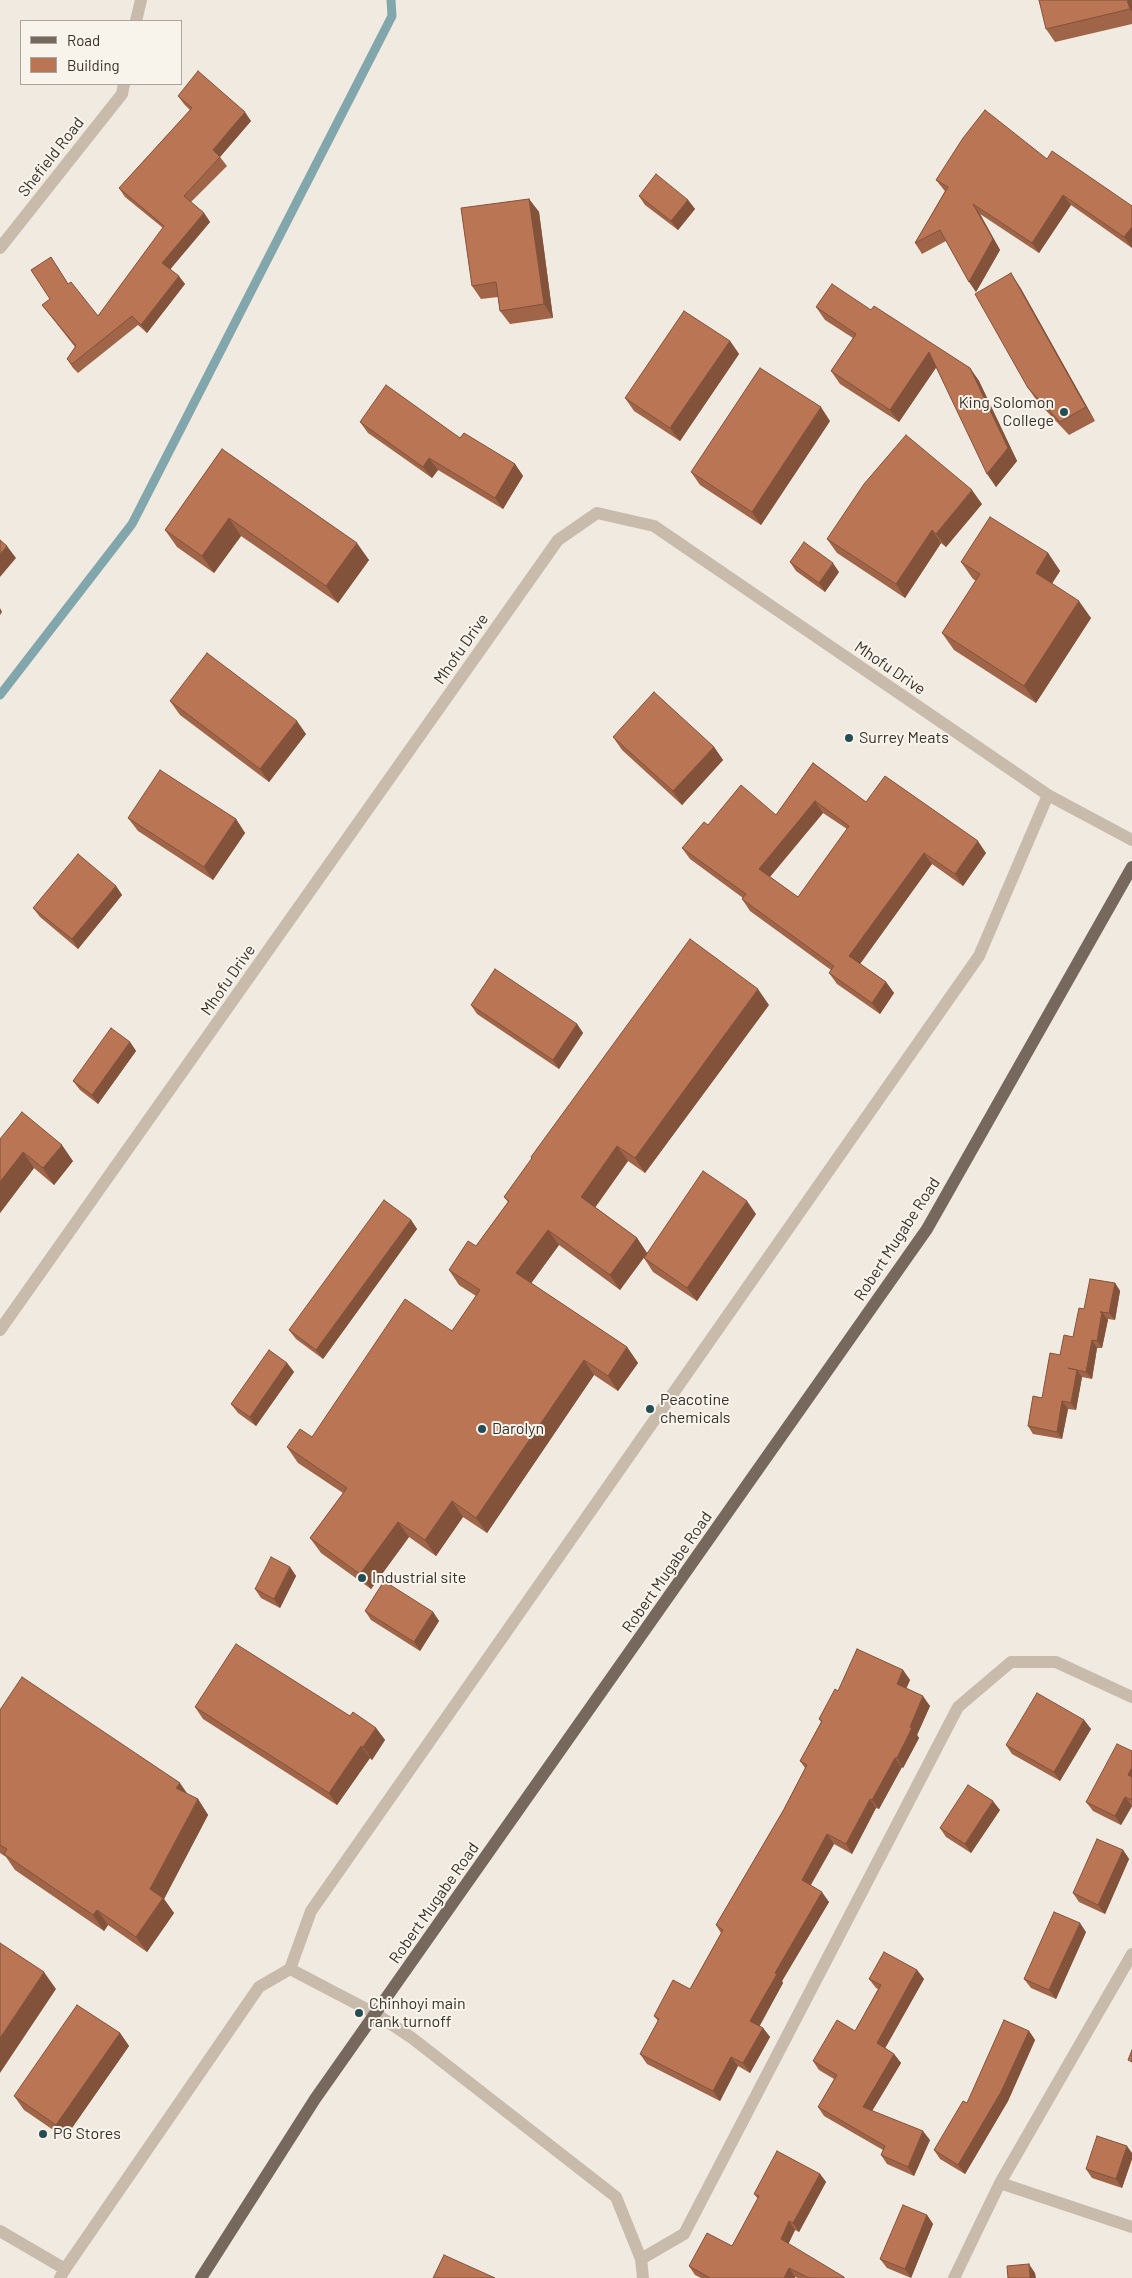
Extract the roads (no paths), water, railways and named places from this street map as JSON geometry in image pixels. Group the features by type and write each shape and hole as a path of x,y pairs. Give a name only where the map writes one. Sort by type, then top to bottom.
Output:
{"main road":[{"name":"Robert Mugabe Road","path":"201,2278 315,2099 927,1229 1132,867"}],"street":[{"path":"136,20 140,0"},
{"name":"Shefield Road","path":"0,248 122,94 124,85"},
{"name":"Mhofu Drive","path":"0,1330 558,540 597,513 654,526 1048,795 1132,840"},
{"path":"0,2231 62,2273 259,1987 290,1969 311,1911 979,956 1048,795"},
{"path":"641,2259 684,2234 958,1707 1010,1662 1056,1662 1132,1697"},
{"path":"954,2278 1000,2183 1126,1978 1132,1954"},
{"path":"290,1969 376,2014 412,2038 616,2197 641,2259 643,2278"},
{"path":"1000,2183 1132,2227"}],"waterway":[{"path":"0,695 132,524 392,16 391,0"}],"place":[{"name":"King Solomon College","path":"1064,412"},
{"name":"Surrey Meats","path":"849,738"},
{"name":"Peacotine chemicals","path":"650,1409"},
{"name":"Darolyn","path":"482,1429"},
{"name":"Industrial site","path":"362,1578"},
{"name":"Chinhoyi main rank turnoff","path":"359,2013"},
{"name":"PG Stores","path":"43,2134"}]}
